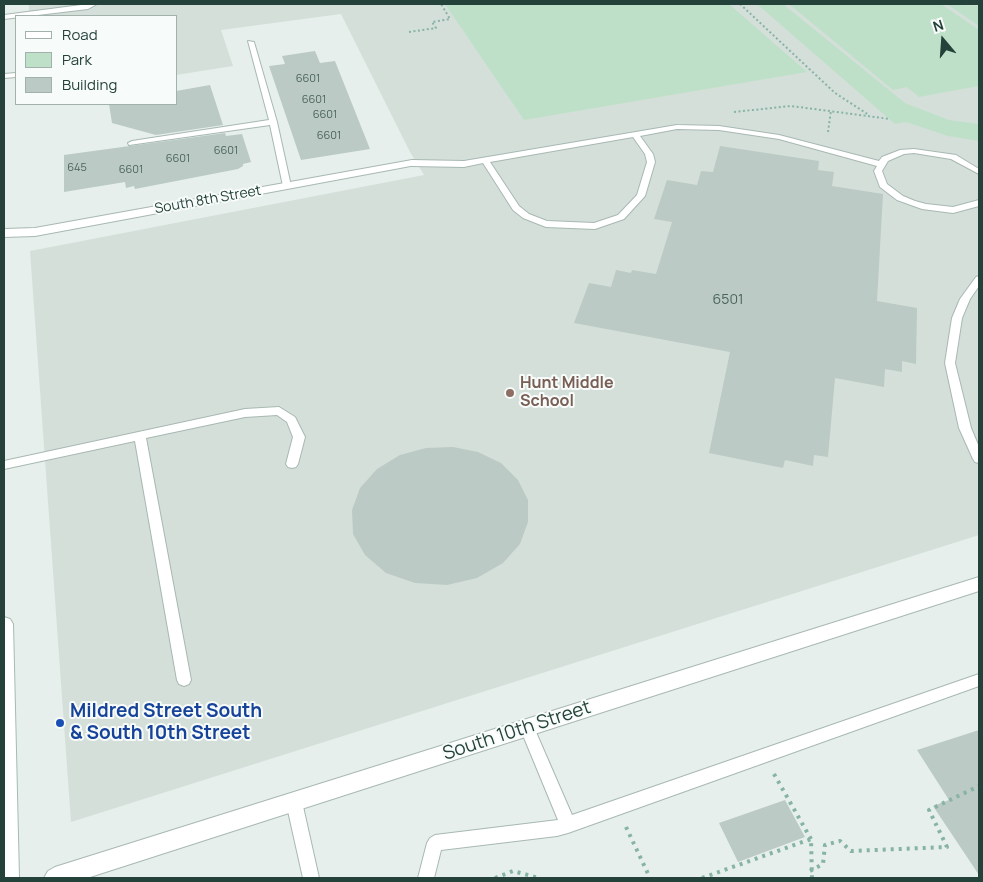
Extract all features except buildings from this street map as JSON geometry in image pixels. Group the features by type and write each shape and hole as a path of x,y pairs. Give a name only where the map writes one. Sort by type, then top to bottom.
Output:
{"street":[{"name":"South 8th Street","path":"4,233 35,232 412,163"},
{"name":"South 10th Street","path":"55,878 979,584"},
{"path":"4,624 9,878"}],"lane":[{"path":"42,15 91,6"},
{"path":"250,42 273,122 287,186"},
{"path":"132,143 273,122"},
{"path":"412,163 464,164 677,127 719,128 779,137 880,164"},
{"path":"485,160 516,208 526,216 546,224 595,226 621,217 641,196 651,162 649,154 635,134"},
{"path":"979,172 953,157 927,151 903,152 885,159 880,164 878,171 883,185 895,195 912,203 925,207 953,210 979,203"},
{"path":"979,279 965,299 957,318 950,363 965,428 979,460"},
{"path":"4,465 244,414 279,412 291,420 300,437 292,464"},
{"path":"140,436 184,680"},
{"path":"426,878 435,843 568,825 979,680"},
{"path":"527,728 568,825"},
{"path":"294,802 311,878"}],"path":[{"path":"409,32 436,28 432,22 450,19 441,4"},
{"path":"740,4 835,93 870,115"},
{"path":"719,128 721,120 729,114 760,108 818,108 890,119"},
{"path":"763,756 811,839 810,871 812,878"},
{"path":"810,871 823,864 825,845 840,841 851,851 931,850 947,847 929,810 979,786"},
{"path":"617,807 650,878"},
{"path":"702,878 811,839"},
{"path":"495,878 513,871 540,878"}],"shaded area":[{"name":"Hunt Middle School","path":"29,4 979,4 979,535 71,822 30,251 424,175 410,152 341,14 221,30 233,66 178,75 178,15 29,15"}],"green space":[{"path":"445,4 729,4 807,72 524,120"},
{"path":"757,4 783,4 905,103 949,120 979,124 979,141 948,136 906,122 895,124"},
{"path":"789,4 941,4 979,30 979,86 919,97 907,87 893,90"},
{"path":"947,4 979,6 979,26"}],"place":[{"name":"Hunt Middle School","path":"510,393"},
{"name":"Mildred Street South & South 10th Street","path":"60,723"}]}
